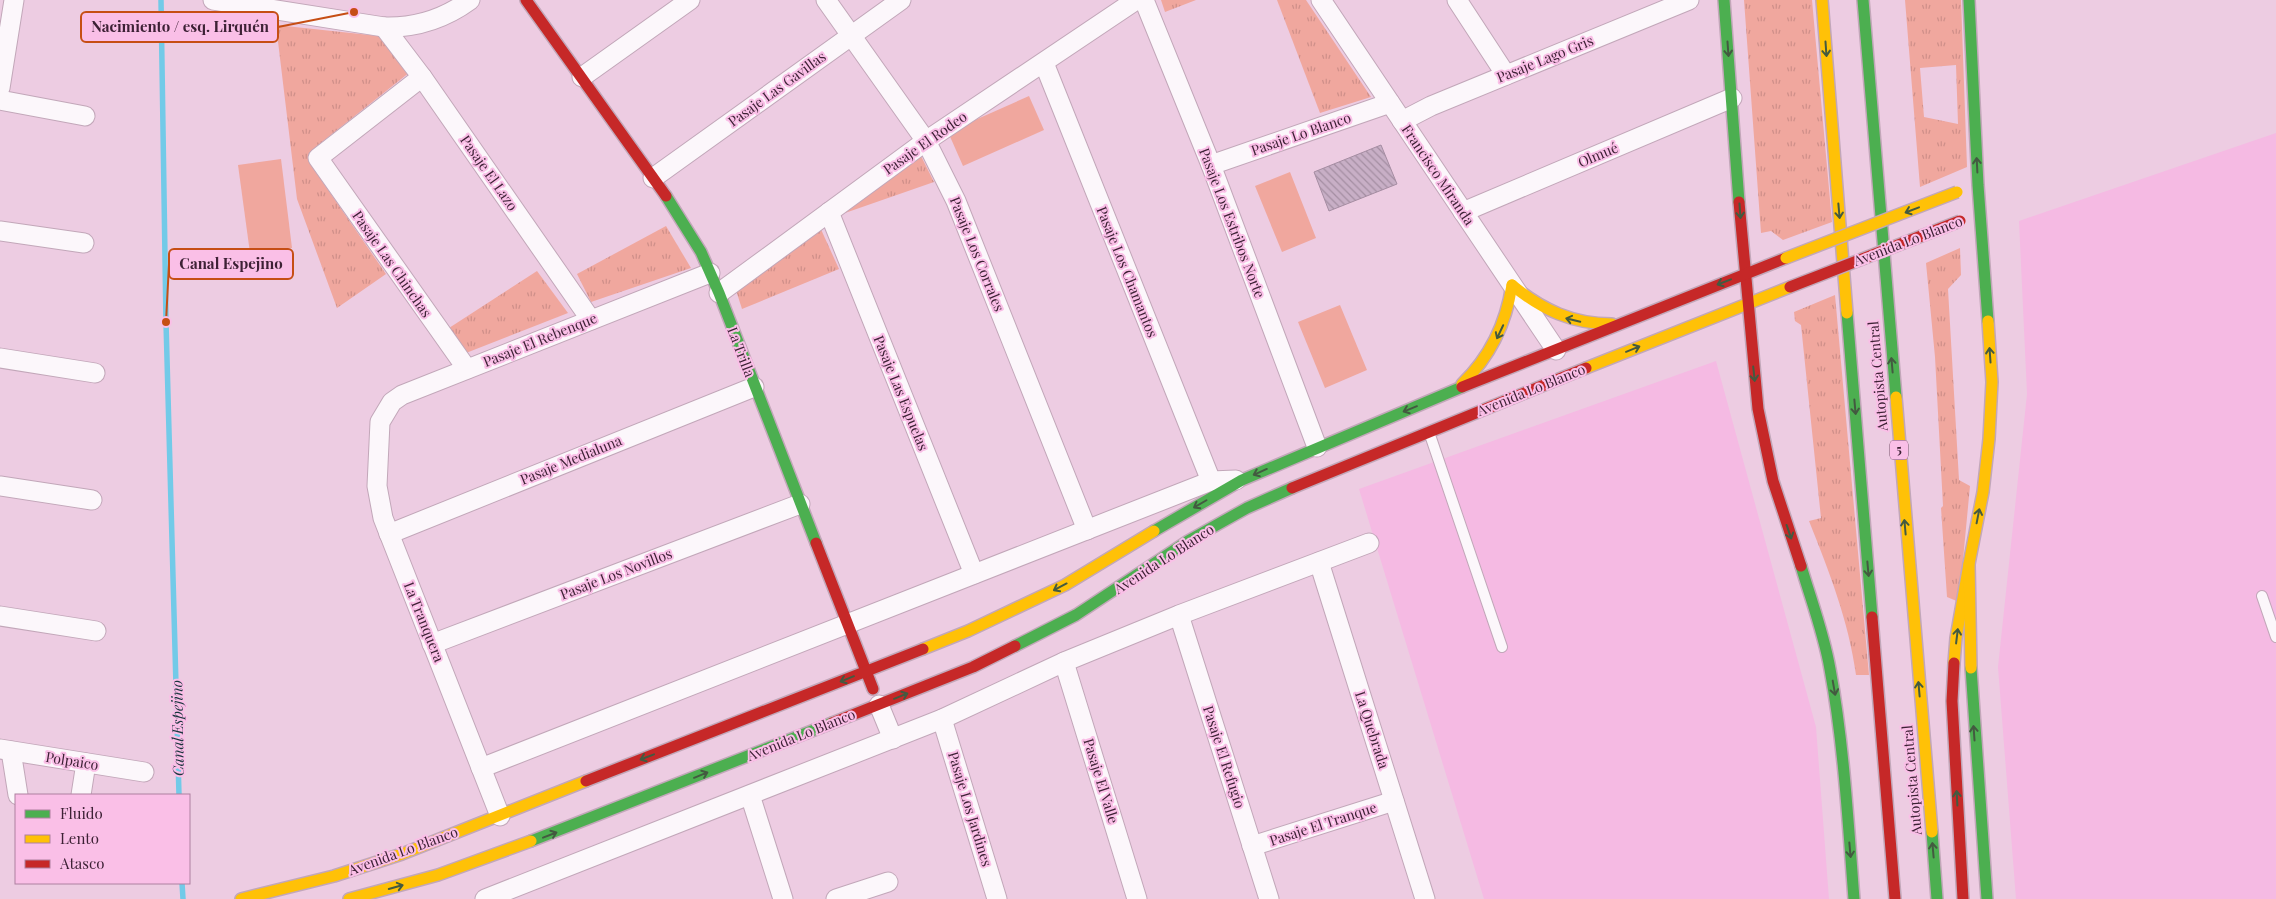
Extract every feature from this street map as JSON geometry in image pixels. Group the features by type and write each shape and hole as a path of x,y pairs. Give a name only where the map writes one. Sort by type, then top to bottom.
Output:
{"main road":[{"name":"La Trilla","path":"526,0 653,178 691,235 710,272 879,704"},
{"path":"1724,0 1747,304 1764,443 1784,518 1822,633 1837,707 1854,899"},
{"name":"Autopista Central","path":"1822,0 1895,899"},
{"name":"Autopista Central","path":"1863,0 1937,899"},
{"path":"1962,899 1952,701 1956,638 1983,492 1989,439 1992,382 1978,185 1969,0"},
{"name":"Avenida Lo Blanco","path":"241,899 369,865 500,816 968,631 1034,601 1094,568 1198,504 1242,480 1317,447 1621,323 1978,185"},
{"name":"Avenida Lo Blanco","path":"349,899 438,875 486,859 973,667 1038,636 1112,592 1195,538 1247,508 1428,431 1790,287 1980,214"},
{"path":"1455,390 1469,378 1492,349 1506,317 1512,285 1536,305 1564,318 1583,322 1621,323"},
{"path":"1556,350 1567,361 1588,368"},
{"path":"1969,564 1971,692 1987,899"}],"street":[{"path":"0,88 14,0"},
{"path":"213,0 384,27 422,24 449,13 470,0"},
{"path":"582,77 690,0"},
{"name":"Pasaje Los Corrales","path":"826,0 926,141 956,201 1087,530"},
{"name":"Pasaje Las Gavillas","path":"653,178 901,0"},
{"name":"Pasaje El Rodeo","path":"719,293 926,141 1136,0"},
{"name":"Pasaje Los Estribos Norte","path":"1144,0 1211,165 1317,447"},
{"name":"Francisco Miranda","path":"1321,0 1556,350"},
{"path":"1457,0 1506,75"},
{"name":"Pasaje Lago Gris","path":"1402,121 1431,106 1689,0"},
{"name":"Pasaje El Lazo","path":"384,27 422,77 591,320"},
{"name":"Pasaje Los Chamantos","path":"1044,63 1210,481"},
{"name":"Pasaje Las Chinchas","path":"422,77 318,158 467,369"},
{"name":"Olmué","path":"1463,212 1732,98"},
{"path":"0,100 85,116"},
{"name":"Pasaje Lo Blanco","path":"1211,165 1390,103"},
{"name":"Pasaje Las Espuelas","path":"829,212 974,574"},
{"path":"0,231 84,244"},
{"name":"Pasaje El Rebenque","path":"380,422 392,402 402,395 710,272"},
{"path":"0,358 95,373"},
{"name":"Pasaje Medialuna","path":"388,534 754,387"},
{"name":"La Tranquera","path":"380,422 377,486 379,502 388,534 500,816"},
{"name":"Avenida Lo Blanco","path":"481,768 1210,481 1242,480"},
{"path":"0,486 92,500"},
{"name":"Pasaje Los Novillos","path":"432,644 800,504"},
{"path":"493,898 942,719 1064,662 1179,615 1368,543"},
{"name":"La Quebrada","path":"1318,562 1425,899"},
{"name":"Pasaje El Refugio","path":"1179,615 1269,899"},
{"path":"0,616 96,631"},
{"name":"Pasaje El Valle","path":"1064,662 1137,899"},
{"name":"La Trilla","path":"879,704 893,739"},
{"name":"Pasaje Los Jardines","path":"942,719 997,899"},
{"path":"6,750 18,794"},
{"name":"Polpaico","path":"6,750 144,772"},
{"path":"81,794 86,763"},
{"path":"750,795 783,899"},
{"name":"Pasaje El Tranque","path":"1252,846 1394,801"},
{"path":"836,899 888,882"}],"lane":[{"path":"1428,431 1502,647"},
{"path":"2262,596 2276,637"}],"shaded area":[{"path":"2276,133 2276,899 2016,899 1998,667 2027,394 2019,221"},
{"path":"1716,361 1816,727 1829,899 1484,899 1359,489"}],"green space":[{"path":"1161,0 1196,0 1165,12"},
{"path":"1277,0 1306,0 1371,97 1320,113"},
{"path":"1744,0 1812,0 1832,222 1783,240 1771,231 1761,233"},
{"path":"1905,0 1961,0 1967,167 1920,187","holes":["1956,65 1958,124 1924,117 1920,68"]},
{"path":"276,25 379,36 410,72 317,146 313,168 386,274 337,308 297,199"},
{"path":"1029,96 1044,130 963,166 948,132"},
{"path":"921,156 934,182 845,213"},
{"path":"281,159 292,248 250,253 238,165"},
{"path":"1290,172 1316,238 1282,252 1255,186"},
{"path":"819,225 839,269 742,309 734,284"},
{"path":"666,226 691,268 591,302 577,274"},
{"path":"1960,248 1961,275 1948,289 1959,480 1970,486 1959,602 1947,597 1941,508 1943,506 1935,357 1926,263"},
{"path":"537,271 568,313 466,353 449,328"},
{"path":"1835,295 1869,675 1856,675 1849,636 1843,616 1831,578 1809,521 1821,518 1801,325 1795,321 1794,312"},
{"path":"1340,305 1367,370 1325,388 1298,322"}],"building":[{"path":"1381,145 1397,184 1329,211 1314,172"}],"waterway":[{"name":"Canal Espejino","path":"161,0 166,322 179,794"},
{"name":"Canal Espejino","path":"182,884 183,899"}],"traffic: fast":[{"path":"1724,0 1739,202"},
{"path":"1863,0 1896,397"},
{"path":"1969,0 1978,185 1988,321"},
{"path":"666,196 701,252 719,293 816,543"},
{"path":"1847,313 1872,617"},
{"path":"1154,531 1242,480 1462,387"},
{"path":"1015,646 1076,615 1188,541 1247,508 1292,488"},
{"path":"1801,566 1824,643 1835,698 1845,784 1854,899"},
{"path":"1971,668 1987,899"},
{"path":"531,841 832,723"},
{"path":"1932,832 1937,899"}],"traffic: slow":[{"path":"1822,0 1847,313"},
{"path":"1786,258 1957,192"},
{"path":"1512,285 1535,302 1559,314 1584,321 1612,324"},
{"path":"1462,384 1481,362 1496,339 1506,313 1512,285"},
{"path":"1586,368 1790,287"},
{"path":"1971,668 1969,564 1983,492 1989,439 1992,382 1988,321"},
{"path":"1896,397 1932,832"},
{"path":"923,649 968,631 1065,585 1154,531"},
{"path":"1954,663 1956,638 1969,564"},
{"path":"241,899 334,876 402,854 586,781"},
{"path":"349,899 438,875 531,841"}],"traffic: jam":[{"path":"526,0 666,196"},
{"path":"1739,202 1758,409 1773,481 1801,566"},
{"path":"1790,287 1960,221"},
{"path":"1462,387 1786,258"},
{"path":"1292,488 1586,368"},
{"path":"816,543 873,689"},
{"path":"1872,617 1895,899"},
{"path":"832,723 973,667 1015,646"},
{"path":"586,781 923,649"},
{"path":"1954,663 1952,701 1963,899"}],"place":[{"name":"Nacimiento / esq. Lirquén","path":"354,12"},
{"name":"Canal Espejino","path":"166,322"}]}
